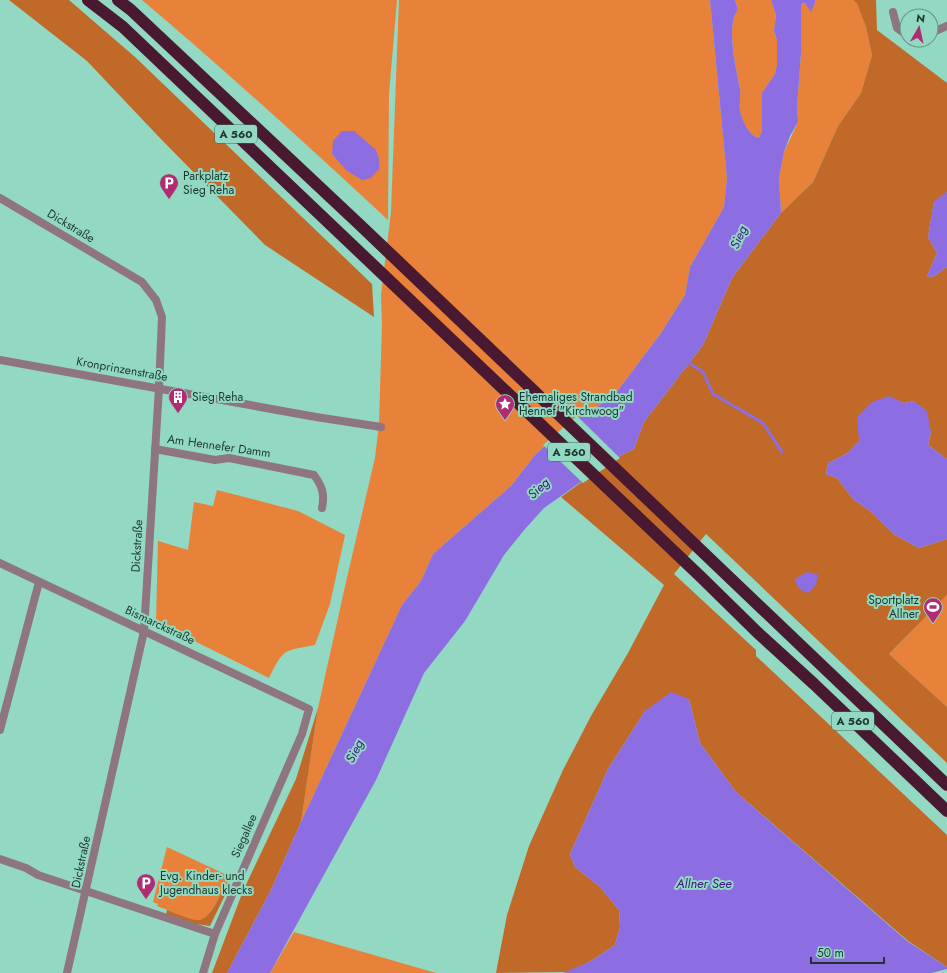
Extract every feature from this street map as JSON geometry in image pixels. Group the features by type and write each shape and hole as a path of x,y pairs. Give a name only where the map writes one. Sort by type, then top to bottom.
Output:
{"highway":[{"name":"A 560","path":"88,0 123,27 757,632 814,684 947,811"},
{"name":"A 560","path":"118,0 158,35 384,248 947,785"}],"street":[{"path":"893,12 897,28 899,29"},
{"name":"Dickstraße","path":"0,198 142,282 156,300 162,317 144,631 67,973"},
{"name":"Kronprinzenstraße","path":"0,360 316,417 381,427"},
{"name":"Am Hennefer Damm","path":"155,449 215,460 229,458 314,475 322,485 324,498 322,508"},
{"name":"Bismarckstraße","path":"0,563 309,709"},
{"path":"0,730 39,582"},
{"name":"Siegallee","path":"203,973 215,934 302,734 309,709"},
{"path":"0,859 26,868 38,875 215,934"}],"shaded area":[{"path":"9,0 69,0 135,57 372,284 374,317 265,245 87,61"},
{"path":"142,0 397,0 389,94 388,220 266,108"},
{"path":"399,0 710,0 727,178 724,207 690,267 685,295 661,333 613,397 575,420 535,455 511,486 433,554 421,581 402,605 301,822 318,708 375,458 379,424 382,324 381,295 391,212"},
{"path":"735,0 771,0 776,15 774,31 777,40 777,65 775,74 762,93 762,130 759,138 755,137 746,128 740,111 740,89 732,37 734,17 738,10"},
{"path":"816,0 853,0 857,4 866,27 872,55 861,93 838,126 813,182 781,213 779,178 784,152 798,122 797,107 801,53 801,4 816,2"},
{"path":"853,0 876,0 877,30 947,83 947,192 934,202 928,237 937,253 927,276 933,277 947,267 947,459 928,445 931,432 914,401 904,403 889,397 859,441 848,453 828,463 826,474 837,478 853,499 870,511 895,535 919,548 947,539 947,595 889,654 947,707 947,763 706,534 674,574 756,650 756,656 947,835 947,967 908,941 736,792 700,743 689,699 645,711 608,769 570,854 575,867 600,887 619,910 620,927 615,945 591,961 568,972 496,973 507,915 529,846 563,770 591,716 628,653 664,585 561,497 612,460 634,449 644,422 703,345 732,278 781,213 813,182 838,126 861,93 872,55 866,27 857,4"},
{"path":"217,490 298,511 345,535 330,604 315,645 296,648 286,652 278,661 269,678 156,622 158,541 188,550 194,502 213,506"},
{"name":"Sportplatz Allner","path":"947,595 947,707 889,654"},
{"path":"318,708 301,822 271,890 227,973 212,973 243,891 296,779"},
{"path":"167,847 229,876 212,910 202,919 196,920 182,916 157,906 158,904 153,902"},
{"path":"229,876 227,891 210,926 196,924 166,915 167,910 197,920 202,919 212,910"},
{"path":"294,932 436,973 270,973"}],"water":[{"name":"Sieg","path":"710,0 735,0 738,10 734,17 732,26 732,37 740,89 740,111 742,119 749,131 755,137 759,138 762,130 762,93 775,74 777,65 777,40 774,31 776,15 771,0 816,0 811,12 805,3 801,4 801,53 797,107 798,122 790,136 784,152 779,178 781,213 732,278 703,345 644,422 634,449 612,460 544,508 504,555 465,621 424,673 376,780 270,973 227,973 271,890 402,605 421,581 433,554 511,486 535,455 575,420 613,397 661,333 685,295 690,267 724,207 727,178"},
{"path":"342,131 354,131 376,150 379,159 379,169 371,178 362,180 346,170 332,154 333,141"},
{"path":"947,192 947,267 933,277 927,276 937,253 928,237 934,201"},
{"path":"889,396 904,403 914,401 927,411 931,432 928,445 947,459 947,539 919,548 895,535 870,511 853,499 837,478 826,474 828,463 848,453 859,441 857,417 872,402"},
{"path":"807,572 817,574 816,585 808,593 799,588 795,579"},
{"name":"Allner See","path":"671,692 689,699 700,743 736,792 907,941 947,967 947,969 931,973 563,973 591,961 615,945 620,927 619,910 600,887 575,867 570,854 608,769 645,711"}],"pier":[{"path":"577,416 620,458 583,483 543,445"}],"waterway":[{"path":"686,361 703,372 713,394 763,423 782,452"}],"place":[{"name":"Parkplatz Sieg Reha","path":"169,200"},
{"name":"Sieg Reha","path":"178,414"},
{"name":"Ehemaliges Strandbad Hennef \"Kirchwoog\"","path":"505,421"},
{"name":"Sportplatz Allner","path":"933,624"},
{"name":"Evg. Kinder- und Jugendhaus klecks","path":"146,900"}]}
